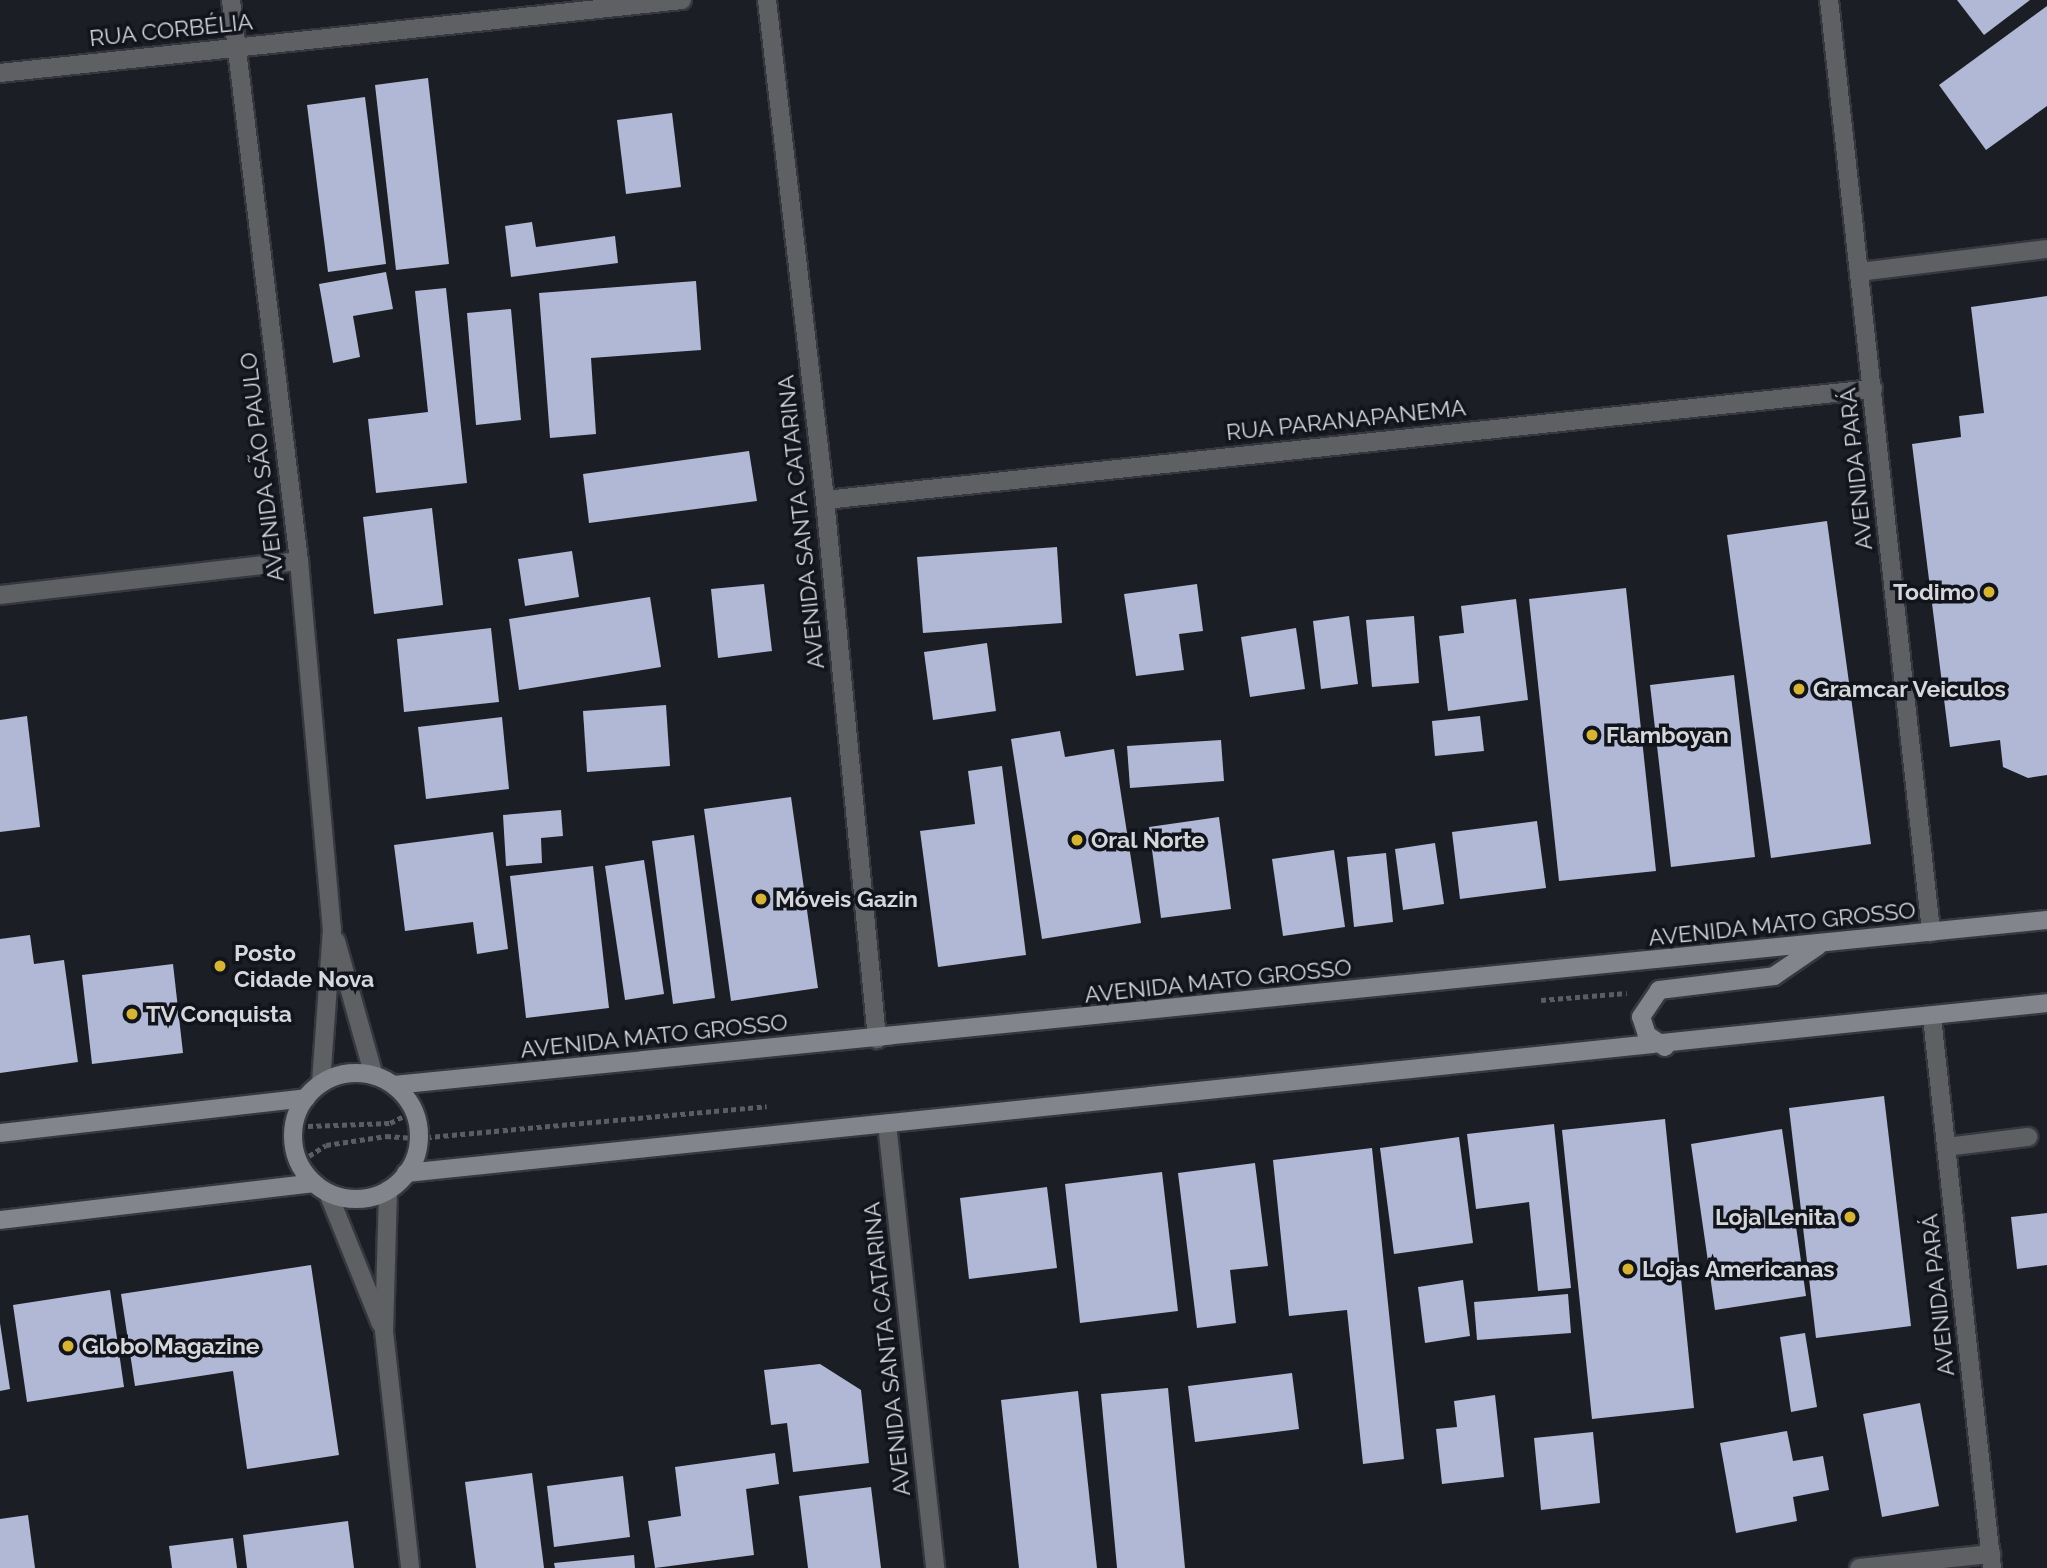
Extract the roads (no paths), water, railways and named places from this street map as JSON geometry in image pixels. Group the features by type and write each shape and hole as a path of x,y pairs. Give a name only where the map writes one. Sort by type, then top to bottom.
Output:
{"main road":[{"name":"AVENIDA MATO GROSSO","path":"394,1085 877,1039 2047,919"},
{"path":"1666,1047 1647,1035 1640,1017 1659,990 1774,976 1821,944"},
{"path":"406,1173 1666,1047 2046,1003"},
{"path":"0,1220 321,1188 361,1199 388,1189 406,1173 418,1126 394,1085 374,1076 349,1073 321,1084 306,1098 297,1115 295,1151 321,1188"},
{"path":"0,1133 306,1098"}],"street":[{"name":"AVENIDA SÃO PAULO","path":"231,0 299,561 332,929 321,1084"},
{"name":"RUA CORBÉLIA","path":"0,73 682,0"},
{"name":"AVENIDA SANTA CATARINA","path":"767,0 825,500 877,1039"},
{"name":"AVENIDA PARÁ","path":"1829,0 1931,932"},
{"path":"1859,272 2047,249"},
{"name":"RUA PARANAPANEMA","path":"825,500 1872,389"},
{"path":"0,595 299,561"},
{"name":"AVENIDA SÃO PAULO","path":"332,929 374,1076"},
{"name":"AVENIDA PARÁ","path":"1932,1017 1992,1561"},
{"name":"AVENIDA SANTA CATARINA","path":"887,1125 935,1568"},
{"path":"1946,1147 2028,1137"},
{"path":"321,1188 384,1331"},
{"path":"388,1189 384,1331 410,1568"},
{"path":"1859,1568 1992,1561"}],"place":[{"name":"Todimo","path":"1989,592"},
{"name":"Gramcar Veiculos","path":"1799,689"},
{"name":"Flamboyan","path":"1592,735"},
{"name":"Oral Norte","path":"1077,840"},
{"name":"Móveis Gazin","path":"761,899"},
{"name":"Posto Cidade Nova","path":"220,966"},
{"name":"TV Conquista","path":"132,1014"},
{"name":"Loja Lenita","path":"1850,1217"},
{"name":"Lojas Americanas","path":"1628,1269"},
{"name":"Globo Magazine","path":"68,1346"}]}
